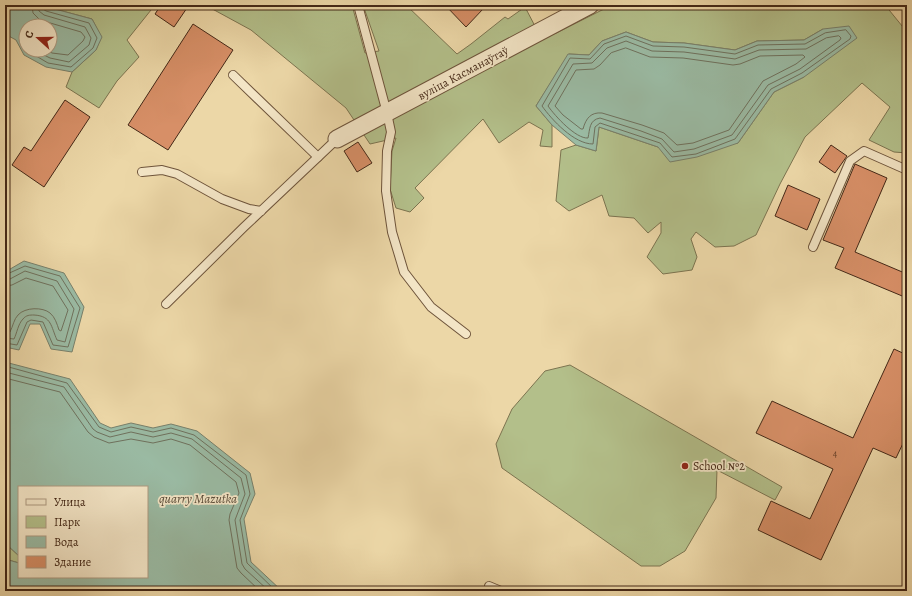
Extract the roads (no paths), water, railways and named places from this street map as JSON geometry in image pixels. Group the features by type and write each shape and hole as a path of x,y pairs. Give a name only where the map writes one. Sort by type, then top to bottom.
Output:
{"street":[{"name":"вуліца Касманаўтаў","path":"337,139 590,5"}],"lane":[{"path":"358,5 391,132 387,151 386,191 392,232 404,272 431,307 466,334"},
{"path":"233,75 318,157"},
{"path":"166,304 337,139"},
{"path":"813,247 850,161 864,151 907,170"},
{"path":"142,172 162,170 177,174 222,198 249,210 261,211"},
{"path":"489,586 501,591"}],"water":[{"path":"5,5 40,5 92,19 102,37 96,50 72,72 46,67 30,58 58,58 58,18 18,18 18,44 16,40 5,34"},
{"path":"849,26 857,38 804,77 774,92 738,143 697,157 670,162 658,147 599,127 596,151 576,145 552,125 536,106 568,54 589,55 602,41 626,32 653,42 684,43 735,50 757,41 804,40 823,29"},
{"path":"24,261 64,273 84,307 72,352 51,349 40,324 30,324 19,350 5,347 5,272"},
{"name":"quarry Mazutka","path":"5,362 70,379 100,423 111,428 131,423 153,428 171,424 197,431 250,473 255,494 244,519 251,562 282,591 5,591 5,559 18,563 18,578 148,578 148,486 18,486 18,555 5,543"}],"place":[{"name":"School №2","path":"685,466"}]}
